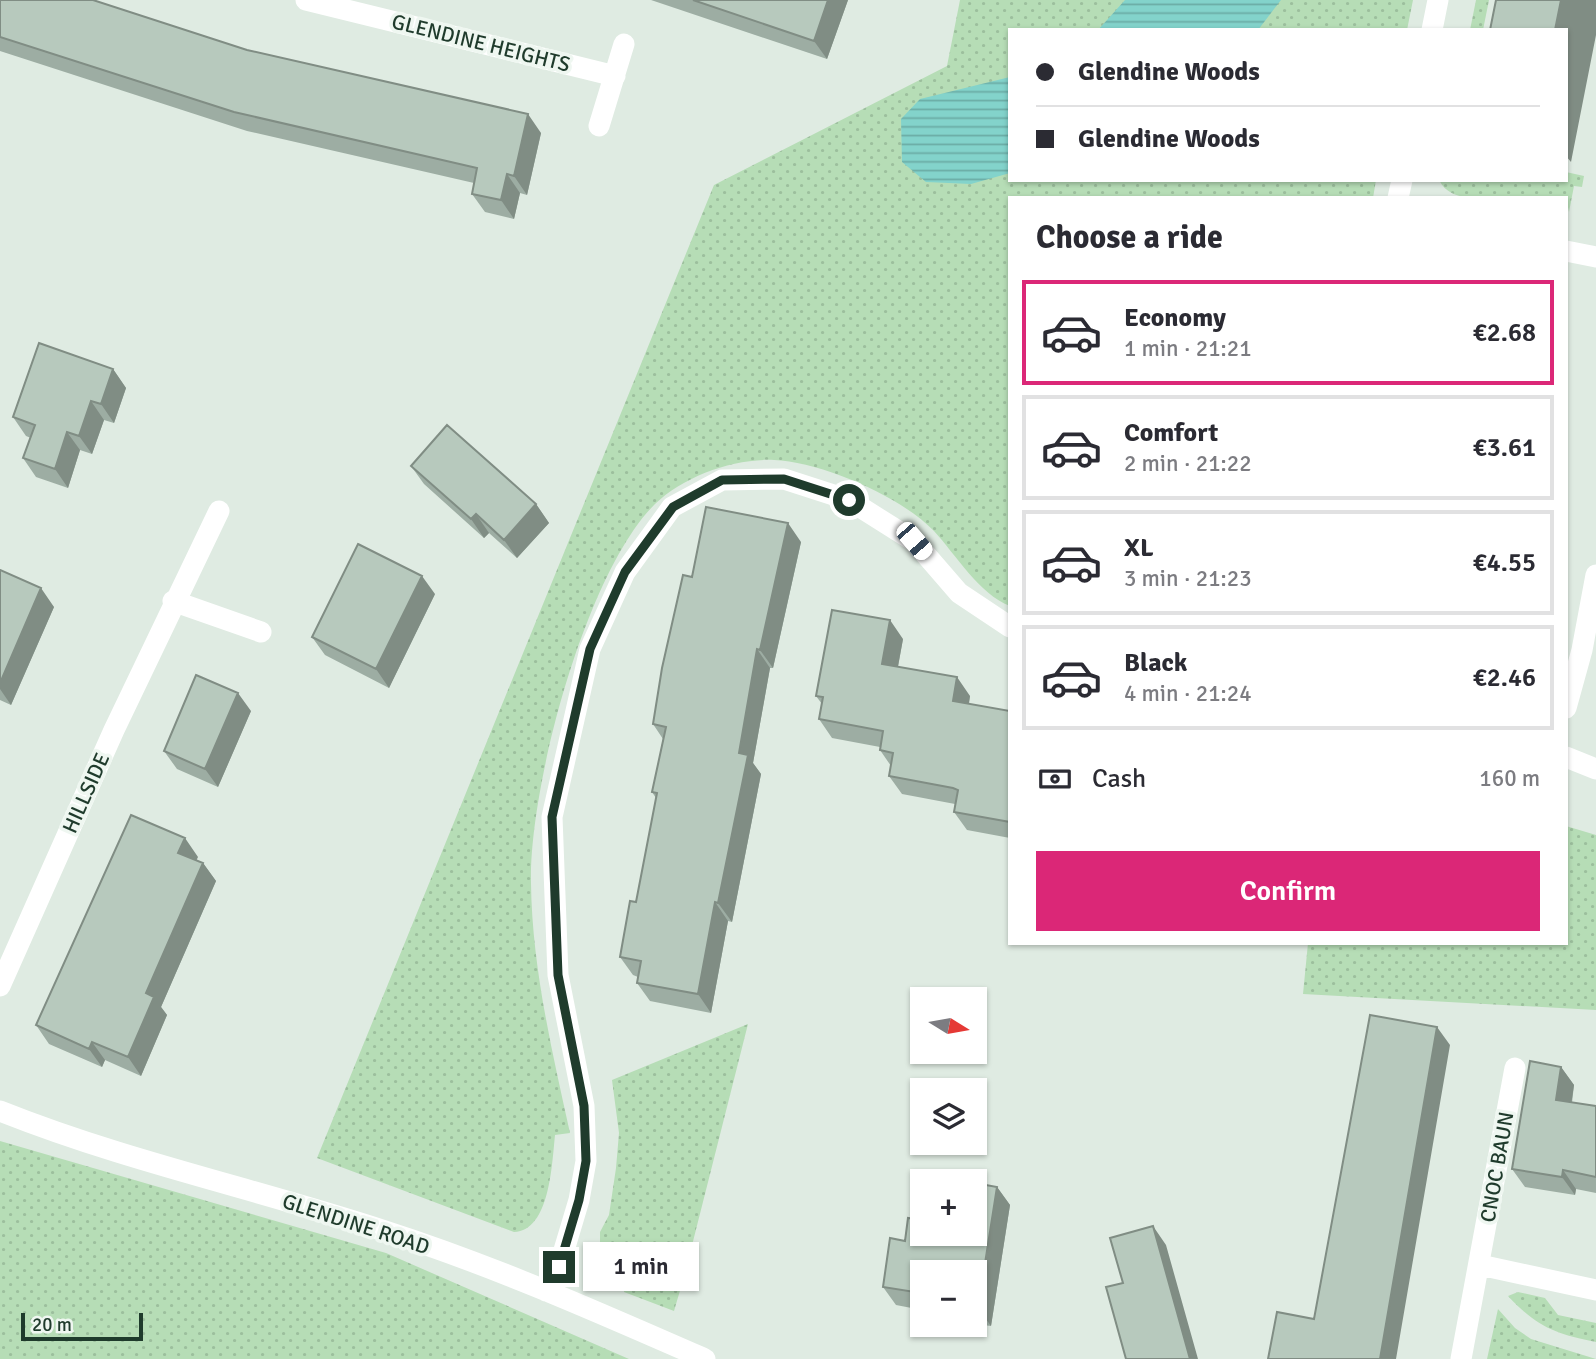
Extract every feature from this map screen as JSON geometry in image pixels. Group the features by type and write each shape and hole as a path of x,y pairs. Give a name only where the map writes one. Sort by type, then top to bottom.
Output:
{"street":[{"name":"GLENDINE HEIGHTS","path":"306,0 615,76"},
{"path":"1432,28 1438,0"},
{"path":"599,126 624,44"},
{"path":"1568,251 1596,257"},
{"path":"547,1291 559,1267 579,1200 586,1161 584,1106 558,975 552,817 590,649 625,572 673,507 722,480 784,479 849,500 914,541 959,593 1008,626"},
{"name":"HILLSIDE","path":"0,986 173,601 219,511"},
{"path":"1568,701 1582,650 1596,575"},
{"path":"173,601 261,632"},
{"path":"1568,758 1596,769"},
{"name":"CNOC BAUN","path":"1461,1359 1515,1068"},
{"name":"GLENDINE ROAD","path":"0,1111 68,1138 385,1231 547,1291 705,1359"},
{"path":"1480,1265 1596,1290"}],"green space":[{"path":"960,0 1413,0 1407,28 1008,28 1008,182 1376,182 1373,196 1008,196 1008,605 988,593 934,531 901,505 859,483 814,467 774,460 743,462 695,477 655,504 630,536 606,578 585,628 566,683 540,792 533,842 532,914 544,1009 570,1133 555,1135 550,1178 542,1208 526,1229 514,1232 317,1158 714,185 947,66"},
{"path":"1476,0 1489,0 1483,28 1470,28"},
{"path":"1568,172 1584,176 1582,187 1574,186 1569,212 1568,196 1459,196 1440,182 1568,182"},
{"path":"1568,827 1596,835 1596,1010 1303,994 1308,945 1568,945"},
{"path":"748,1024 674,1311 624,1292 625,1282 607,1265 600,1248 600,1232 609,1215 619,1133 612,1080"},
{"path":"0,1141 386,1253 629,1359 0,1359"},
{"path":"1518,1292 1545,1298 1558,1315 1596,1323 1596,1342 1569,1336 1538,1322 1508,1296"},
{"path":"1498,1309 1515,1328 1531,1339 1596,1359 1487,1359"}],"water":[{"path":"1125,0 1281,0 1260,28 1100,28"},
{"path":"1008,77 1008,174 971,184 926,182 902,162 901,119 920,99"}],"building":[{"path":"0,0 93,0 247,50 528,114 514,176 507,174 501,200 472,194 477,168 234,112 0,37"},
{"path":"693,0 828,0 814,41"},
{"path":"1496,0 1561,0 1555,28 1490,28"},
{"path":"39,343 113,369 101,404 91,401 79,436 67,432 55,469 23,458 35,425 13,417"},
{"path":"447,425 536,504 504,540 476,514 471,519 411,466"},
{"path":"706,507 788,523 760,650 757,649 739,753 748,755 718,903 715,902 698,994 637,983 641,961 620,957 630,901 636,902 657,793 652,792 666,727 653,724 662,668 683,575 692,577"},
{"path":"358,544 422,576 376,669 312,637"},
{"path":"0,570 41,588 0,683"},
{"path":"832,610 890,620 882,664 957,677 953,701 1008,711 1008,822 954,812 958,790 953,788 889,776 893,753 880,750 883,731 819,719 823,697 816,696"},
{"path":"196,675 238,693 205,769 164,751"},
{"path":"131,815 185,838 178,853 203,863 146,993 154,997 128,1057 92,1042 89,1049 36,1025"},
{"path":"1370,1015 1437,1027 1380,1359 1268,1359 1277,1312 1314,1319"},
{"path":"1530,1061 1561,1067 1556,1100 1596,1106 1596,1177 1563,1170 1562,1177 1512,1169"},
{"path":"987,1185 997,1187 986,1260 910,1260 910,1291 883,1287 890,1238 905,1241 908,1218 910,1246 987,1246"},
{"path":"1153,1226 1190,1359 1126,1359 1106,1287 1123,1283 1110,1238"}],"route":[{"path":"559,1267 579,1200 586,1161 584,1106 558,975 552,817 590,649 625,572 673,507 722,480 784,479 849,500"}]}
